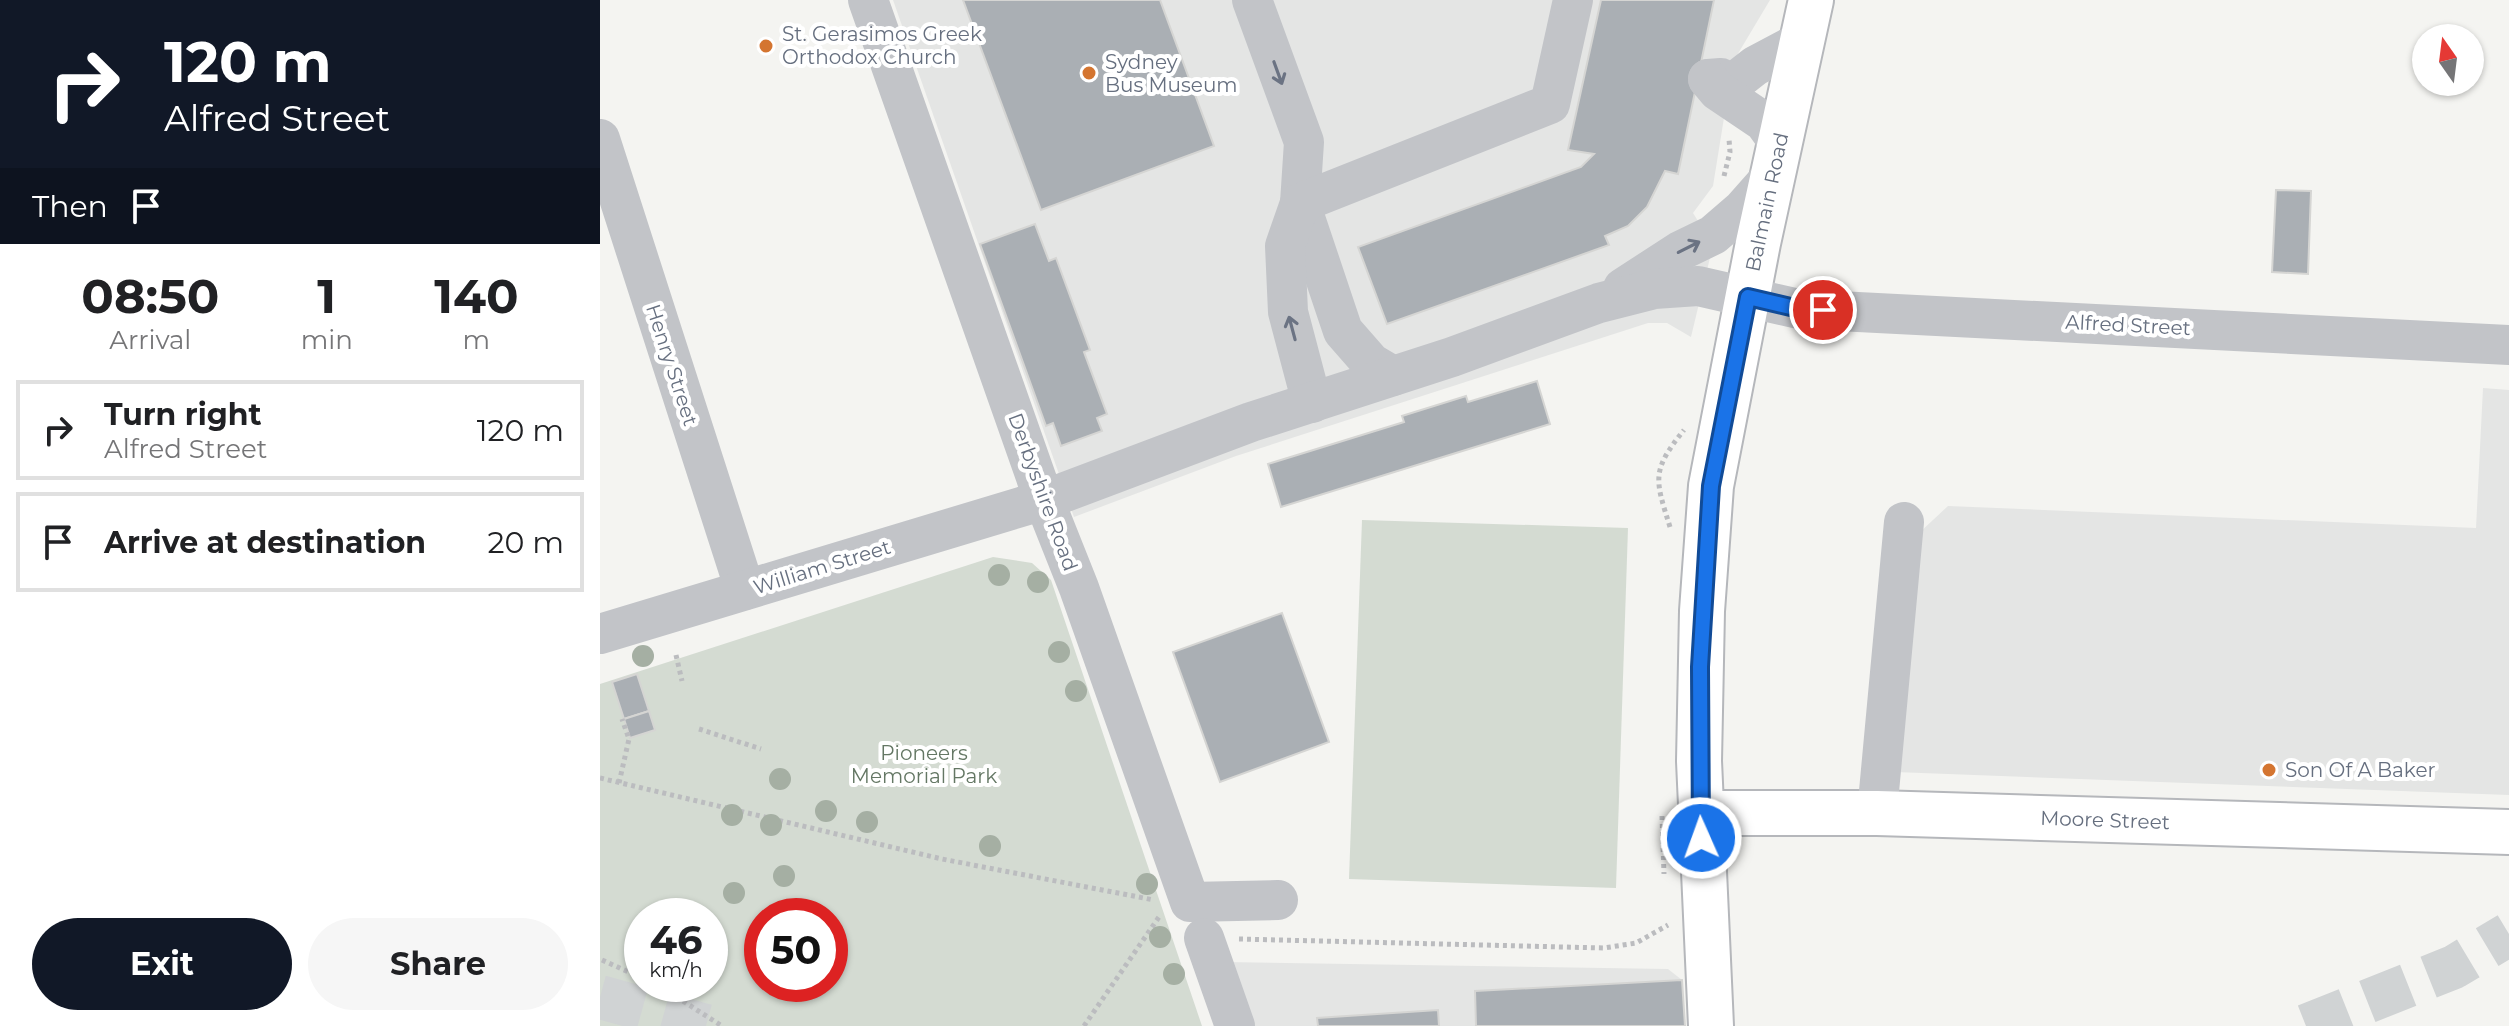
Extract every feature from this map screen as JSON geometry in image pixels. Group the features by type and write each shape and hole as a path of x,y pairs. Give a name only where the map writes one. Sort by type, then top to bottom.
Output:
{"main road":[{"name":"Balmain Road","path":"1711,1026 1700,813 1700,667 1711,486 1811,0"},
{"name":"Moore Street","path":"1700,813 1877,813 2509,832"}],"street":[{"name":"Derbyshire Road","path":"868,0 1190,902 1278,900"},
{"path":"1252,0 1304,142 1300,203 1285,246 1288,312 1322,400"},
{"path":"1300,203 1550,104 1573,0"},
{"path":"1599,303 1680,251 1713,235 1742,210 1776,159 1764,122 1718,91 1708,79 1721,78 1732,84 1755,66 1800,42"},
{"name":"Henry Street","path":"600,139 745,590"},
{"path":"1300,203 1343,331 1343,362 1322,400"},
{"name":"Alfred Street","path":"1599,303 1679,286 1698,286 1799,309 2509,345"},
{"name":"William Street","path":"600,634 1044,500 1251,422 1393,376 1599,303"},
{"path":"1343,331 1371,363 1393,376"},
{"path":"1877,813 1904,522"},
{"path":"1204,938 1235,1026"}],"path":[{"path":"676,655 682,681"},
{"path":"619,783 629,739 622,719"},
{"path":"699,729 761,749"},
{"path":"600,778 942,859 1169,903 1084,1026"},
{"path":"1204,938 1604,948 1636,943 1668,925"},
{"path":"601,959 624,970"},
{"path":"684,1002 722,1026"}],"shaded area":[{"path":"893,0 1770,0 1733,62 1713,186 1693,213 1713,245 1691,337 1667,323 1648,323 1236,456 1074,517"},
{"path":"2483,388 2509,390 2509,795 1895,772 1918,534 1948,506 2476,528"},
{"path":"1224,962 1668,969 1682,980 1685,1026 1247,1026"}],"green space":[{"path":"1362,520 1628,528 1616,888 1349,879"},
{"name":"Pioneers Memorial Park","path":"993,557 1032,563 1051,580 1202,1026 600,1026 600,684"}],"building":[{"name":"Sydney Bus Museum","path":"963,0 1160,0 1214,146 1041,210"},
{"path":"1601,0 1714,0 1678,174 1665,171 1647,207 1628,226 1605,236 1609,245 1387,324 1358,247 1581,167 1594,154 1568,150"},
{"path":"2276,190 2311,191 2308,274 2272,272"},
{"path":"1035,224 1049,261 1056,258 1090,350 1084,352 1107,414 1097,418 1102,431 1061,446 1053,423 1046,426 980,244"},
{"path":"1537,381 1550,424 1281,507 1268,464 1404,422 1402,416 1466,396 1468,402"},
{"path":"1282,613 1329,742 1220,782 1173,652"},
{"path":"637,674 649,711 624,719 612,682"},
{"path":"649,711 655,730 630,738 624,719"},
{"path":"1682,980 1685,1026 1476,1026 1475,991"},
{"path":"1438,1010 1439,1026 1318,1026 1317,1018"}],"tunnel":[{"path":"2306,1026 2454,967 2509,934"},
{"path":"600,997 706,1026"}],"place":[{"name":"St. Gerasimos Greek Orthodox Church","path":"766,46"},
{"name":"Sydney Bus Museum","path":"1089,73"},
{"name":"Son Of A Baker","path":"2269,770"}],"route":[{"path":"1701,838 1700,667 1711,486 1748,297 1799,309 1823,310"}]}
